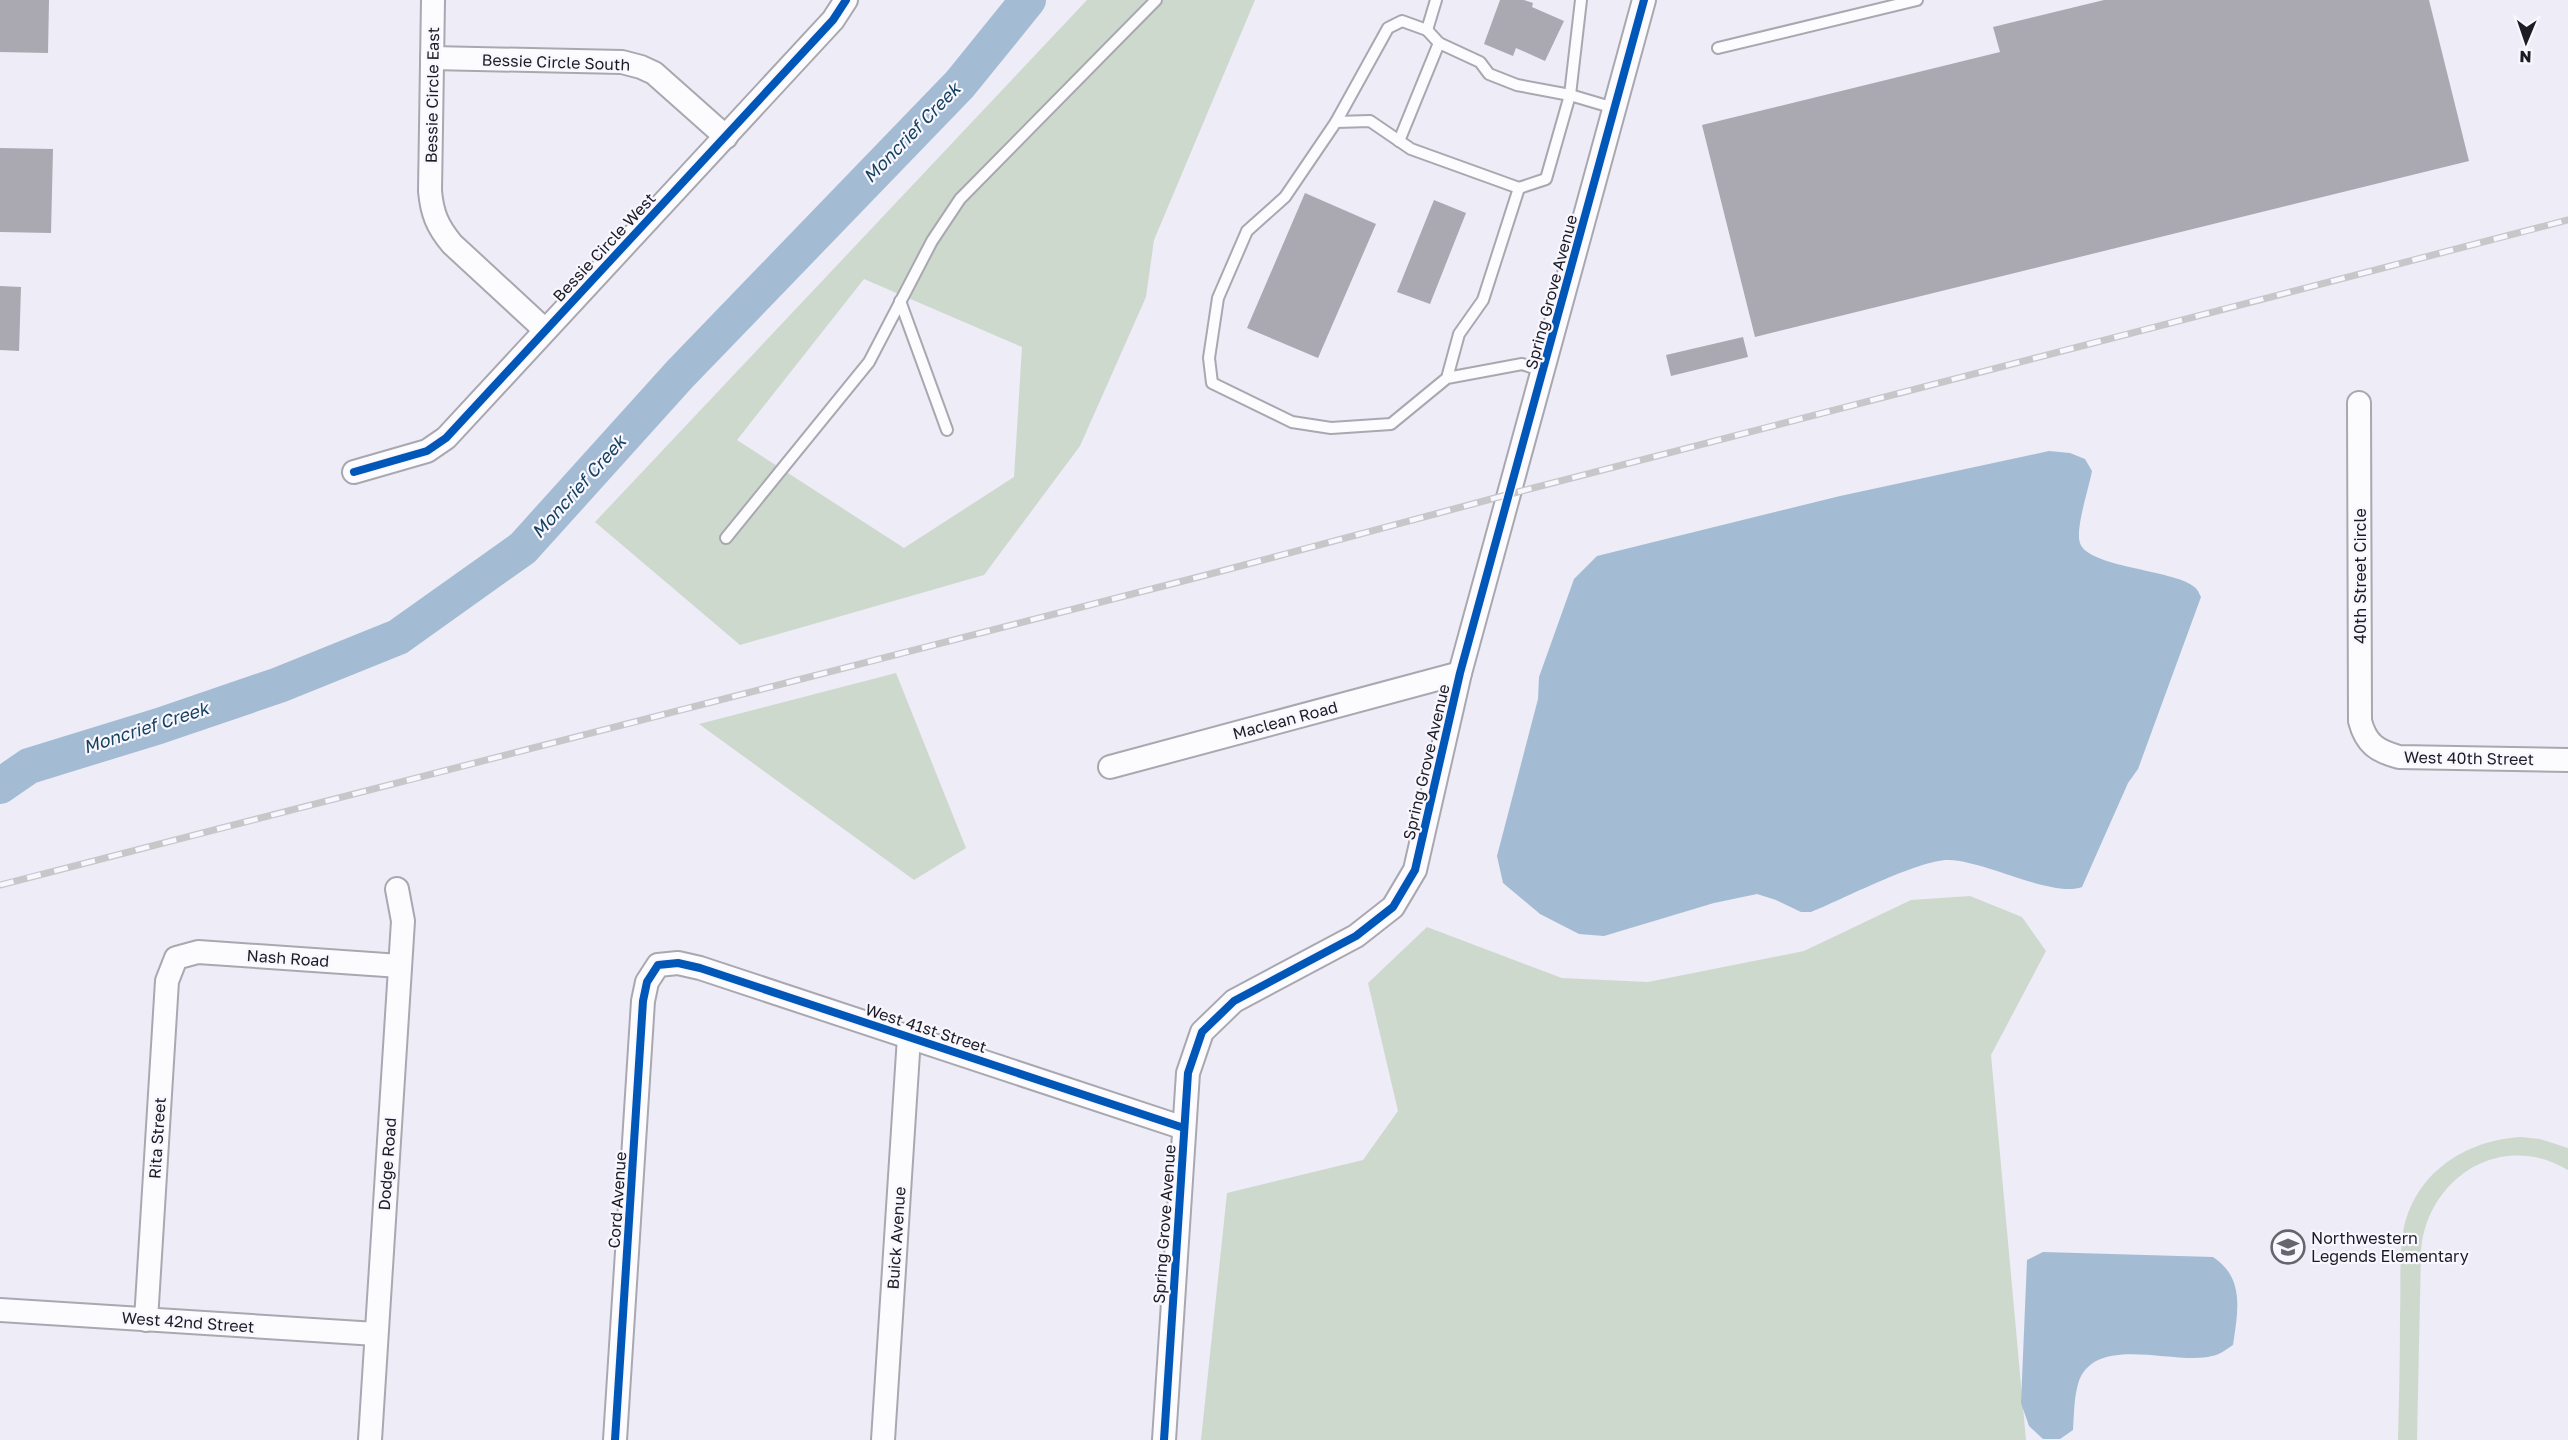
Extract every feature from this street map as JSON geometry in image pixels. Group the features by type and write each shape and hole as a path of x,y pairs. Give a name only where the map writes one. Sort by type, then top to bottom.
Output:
{"street":[{"name":"Bessie Circle East","path":"433,0 430,191 432,213 439,228 545,330"},
{"name":"Bessie Circle West","path":"354,472 427,451 446,438 833,20 846,0"},
{"name":"Spring Grove Avenue","path":"1164,1440 1188,1073 1202,1032 1234,1001 1356,936 1393,907 1414,870 1460,673 1644,0"},
{"name":"Bessie Circle South","path":"432,58 622,62 641,67 654,74 726,137"},
{"name":"40th Street Circle","path":"2359,403 2361,722 2364,734 2372,746"},
{"name":"Maclean Road","path":"1110,767 1460,673"},
{"name":"West 40th Street","path":"2372,746 2384,753 2399,757 2568,760"},
{"name":"Dodge Road","path":"370,1440 403,921 397,889"},
{"name":"Nash Road","path":"177,958 198,952 400,966"},
{"name":"Rita Street","path":"146,1320 167,981 177,958"},
{"name":"West 41st Street","path":"658,965 678,963 700,968 1184,1128"},
{"name":"Cord Avenue","path":"615,1440 643,1001 647,982 658,965"},
{"name":"Buick Avenue","path":"883,1440 909,1037"},
{"name":"West 42nd Street","path":"0,1310 376,1334"}],"lane":[{"path":"726,538 869,362 932,241 960,199 1156,0"},
{"path":"1427,30 1436,0"},
{"path":"1336,122 1370,121 1411,149 1520,188 1546,179 1570,95 1581,0"},
{"path":"1718,48 1917,0"},
{"path":"1543,371 1522,364 1447,378 1391,424 1331,428 1292,422 1212,383 1209,358 1218,298 1247,231 1285,197 1336,122 1388,28 1402,21 1427,30 1439,43 1480,62 1489,74 1517,86 1570,95 1614,108"},
{"path":"1399,141 1439,43"},
{"path":"1447,378 1459,334 1483,300 1520,188"},
{"path":"900,301 947,430"}],"shaded area":[{"path":"1087,0 1255,0 1154,240 1146,297 1080,446 984,575 740,645 595,522","holes":["864,279 1022,347 1014,477 904,548 737,440"]},
{"path":"896,673 966,848 914,880 699,724"},
{"path":"1970,896 2022,917 2046,951 1991,1055 2026,1440 1201,1440 1227,1193 1363,1160 1398,1111 1368,983 1427,927 1562,978 1648,982 1804,951 1911,900"},
{"path":"2521,1137 2540,1139 2568,1148 2568,1170 2543,1159 2518,1156 2494,1159 2472,1168 2452,1183 2437,1202 2426,1225 2421,1251 2417,1440 2398,1440 2401,1254 2403,1233 2409,1212 2430,1177 2445,1164 2480,1145"}],"water":[{"path":"2049,451 2070,453 2085,459 2092,471 2079,528 2080,543 2086,551 2114,563 2183,581 2196,588 2201,597 2138,769 2128,783 2082,887 2054,888 1964,862 1936,861 1880,881 1811,912 1801,912 1757,894 1714,903 1604,936 1579,934 1540,914 1503,883 1497,856 1538,699 1539,677 1574,579 1597,556 1840,496"},
{"path":"2043,1252 2213,1257 2223,1265 2235,1285 2237,1308 2233,1345 2215,1355 2197,1358 2137,1354 2100,1359 2087,1368 2078,1384 2073,1430 2060,1439 2043,1439 2029,1426 2021,1403 2027,1260"}],"building":[{"path":"0,0 49,0 48,53 0,52"},
{"path":"1500,0 1524,0 1533,3 1532,7 1564,21 1545,61 1516,48 1513,56 1484,44"},
{"path":"2104,0 2429,0 2469,161 1755,337 1702,125 2000,52 1993,27"},
{"path":"0,148 53,149 51,233 0,232"},
{"path":"1305,193 1376,224 1318,358 1247,328"},
{"path":"1434,200 1466,213 1430,304 1397,292"},
{"path":"0,286 21,287 19,351 0,350"},
{"path":"1743,337 1748,357 1671,376 1666,355"}],"waterway":[{"name":"Moncrief Creek","path":"0,786 29,766 159,726 279,685 398,637 523,548 680,374 960,84 1028,0"}],"railway":[{"path":"0,885 1214,573 2568,220"}],"cycle path":[{"path":"354,472 427,451 446,438 833,20 846,0"},
{"path":"1164,1440 1188,1073 1202,1032 1234,1001 1356,936 1393,907 1415,870 1460,673 1644,0"},
{"path":"615,1440 643,1001 647,982 658,965 678,963 700,968 1184,1128"}],"place":[{"name":"Northwestern Legends Elementary","path":"2288,1247"}]}
